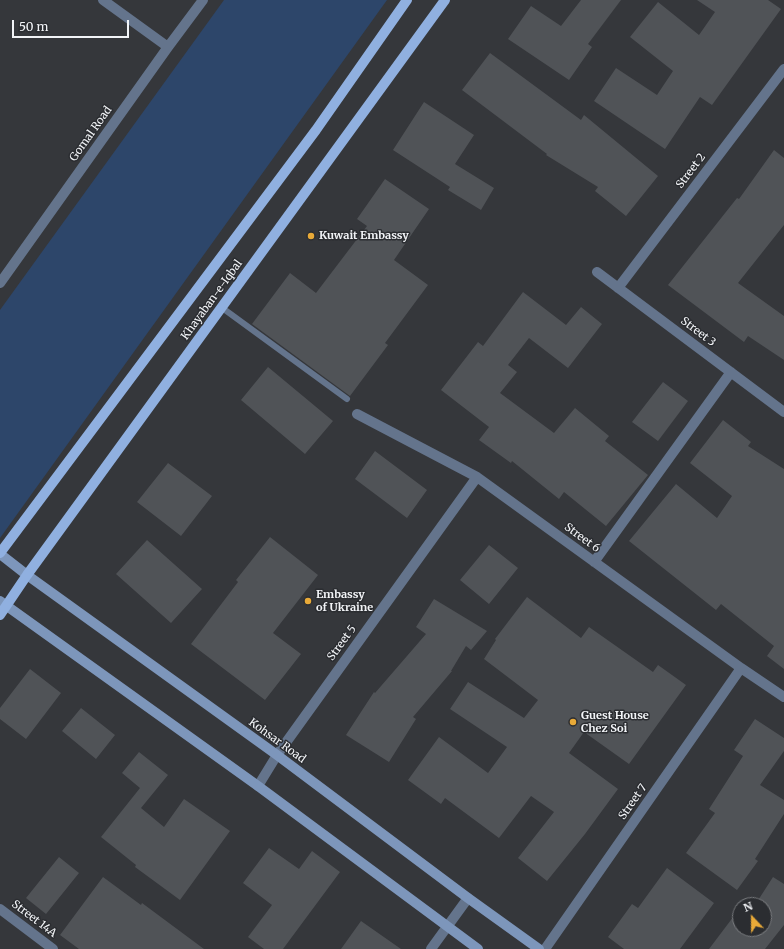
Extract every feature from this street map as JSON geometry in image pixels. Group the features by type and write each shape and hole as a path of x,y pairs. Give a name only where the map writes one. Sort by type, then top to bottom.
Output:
{"main road":[{"name":"Khayaban-e-Iqbal","path":"0,553 316,130 408,0"},
{"name":"Khayaban-e-Iqbal","path":"0,615 4,603 27,575 445,0"}],"street":[{"path":"103,0 168,47"},
{"name":"Gomal Road","path":"0,284 203,0"},
{"name":"Street 2","path":"618,288 784,68"},
{"name":"Street 3","path":"597,272 784,412"},
{"path":"594,562 731,372"},
{"name":"Street 6","path":"357,414 477,477 741,668 784,697"},
{"name":"Street 5","path":"258,786 277,755 477,477"},
{"name":"Kohsar Road","path":"0,553 27,575 277,755 468,898 540,949"},
{"path":"4,603 258,786 478,949"},
{"name":"Street 7","path":"544,949 741,668"},
{"path":"431,949 468,898"},
{"name":"Street 14A","path":"0,909 53,949"}],"lane":[{"path":"221,307 347,399"}],"shaded area":[{"path":"224,0 387,0 0,538 0,310"}],"building":[{"path":"581,0 621,0 588,44 592,47 569,80 508,39 531,6 561,26"},
{"path":"697,0 768,0 781,9 712,105 700,97 665,149 594,101 616,68 657,95 673,71 630,37 658,2 699,35 715,12"},
{"path":"490,53 581,120 584,115 658,176 626,216 595,191 598,187 546,155 547,154 462,90"},
{"path":"424,102 474,135 455,164 494,188 481,210 448,190 450,187 393,150"},
{"path":"774,150 784,158 784,225 738,283 784,316 784,360 748,336 744,342 668,285 737,198 739,199"},
{"path":"385,179 429,209 394,260 428,285 385,343 388,345 350,396 252,324 290,273 316,293 367,226 357,219"},
{"path":"523,292 566,325 581,307 602,324 568,368 529,338 508,365 517,372 500,393 554,433 575,408 609,436 605,441 648,475 606,526 564,492 559,499 512,461 511,463 479,440 489,427 441,390 478,342 483,346"},
{"path":"268,367 333,421 305,454 241,400"},
{"path":"663,382 688,401 658,441 632,422"},
{"path":"723,420 751,442 748,446 784,469 784,669 767,656 774,646 721,604 716,610 629,541 676,484 717,518 732,496 690,463"},
{"path":"375,451 427,490 407,518 355,479"},
{"path":"168,463 212,496 181,536 137,502"},
{"path":"270,537 318,575 273,633 301,654 265,700 191,644 238,582 236,580"},
{"path":"147,540 202,589 171,623 116,574"},
{"path":"489,545 518,568 489,604 460,580"},
{"path":"527,597 581,638 589,627 653,672 658,665 686,685 629,764 584,732 569,753 618,789 585,834 547,881 518,858 554,812 531,796 499,838 445,798 441,804 408,780 439,737 488,773 507,747 450,709 468,682 524,718 538,700 484,659 496,640 495,639"},
{"path":"434,599 487,631 471,650 466,646 452,671 413,717 416,719 389,762 346,735 374,692 375,693 426,634 416,627"},
{"path":"30,669 61,693 26,739 0,719 0,708"},
{"path":"81,708 115,735 96,759 62,731"},
{"path":"755,719 784,738 784,751 760,785 784,800 784,814 755,859 758,861 737,890 686,853 715,813 709,809 743,756 734,750"},
{"path":"139,752 168,775 141,808 164,827 184,799 230,831 180,900 135,867 136,865 101,837 140,788 122,773"},
{"path":"269,848 299,869 312,851 340,872 283,949 264,949 248,937 272,905 243,883"},
{"path":"59,857 79,873 46,914 26,898"},
{"path":"667,868 714,903 680,949 624,949 608,937 632,904 638,908"},
{"path":"103,877 141,905 142,903 204,949 79,949 60,935"},
{"path":"773,877 784,884 784,925 765,949 709,949 732,919 732,937 772,937 772,897 760,897"},
{"path":"361,921 401,949 341,949"}],"place":[{"name":"Kuwait Embassy","path":"311,236"},
{"name":"Embassy of Ukraine","path":"308,601"},
{"name":"Guest House Chez Soi","path":"573,722"}]}
